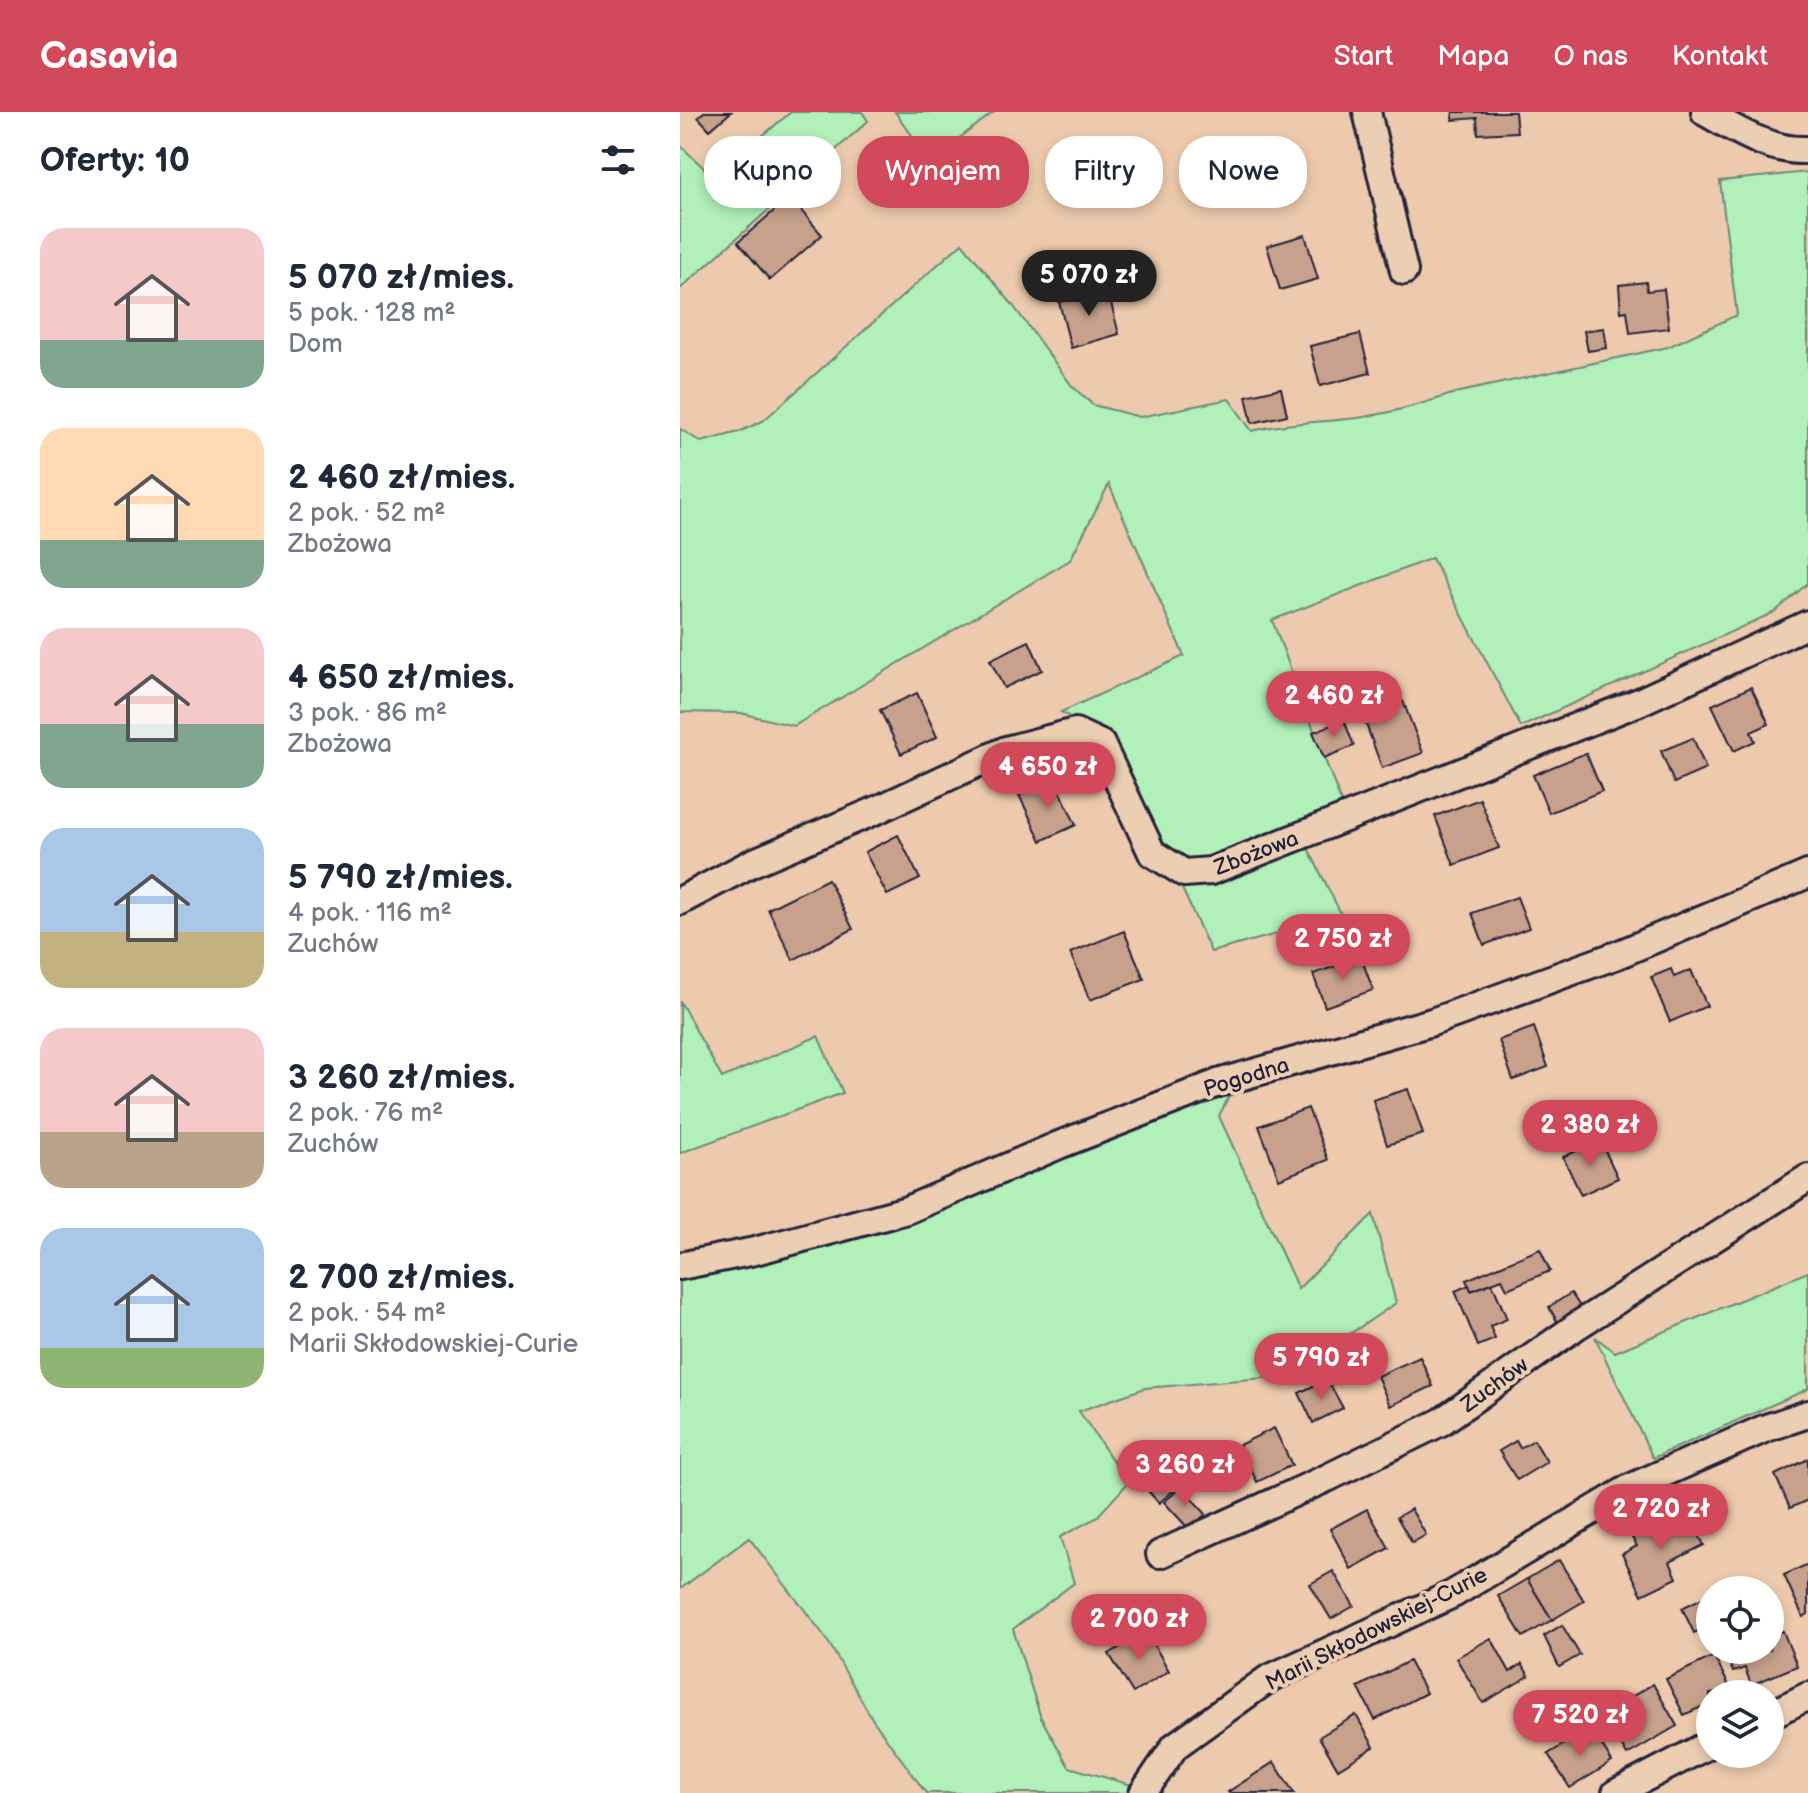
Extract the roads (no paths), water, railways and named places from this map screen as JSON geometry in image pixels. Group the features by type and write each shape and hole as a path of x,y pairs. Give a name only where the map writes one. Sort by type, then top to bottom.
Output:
{"street":[{"path":"1367,112 1404,271"},
{"path":"1705,112 1743,134 1791,151 1808,150"},
{"name":"Zbożowa","path":"680,901 752,863 1006,750 1075,732 1101,744 1152,853 1184,873 1211,871 1639,702 1808,624"},
{"name":"Pogodna","path":"680,1266 755,1251 907,1210 1059,1145 1218,1083 1446,1017 1617,955 1808,874"},
{"name":"Zuchów","path":"1160,1554 1441,1422 1578,1325 1808,1178"},
{"name":"Marii Skłodowskiej-Curie","path":"1143,1793 1175,1746 1268,1679 1453,1594 1630,1488 1766,1428 1808,1414"},
{"path":"1784,1708 1808,1696"},
{"path":"1616,1793 1696,1751"}]}
